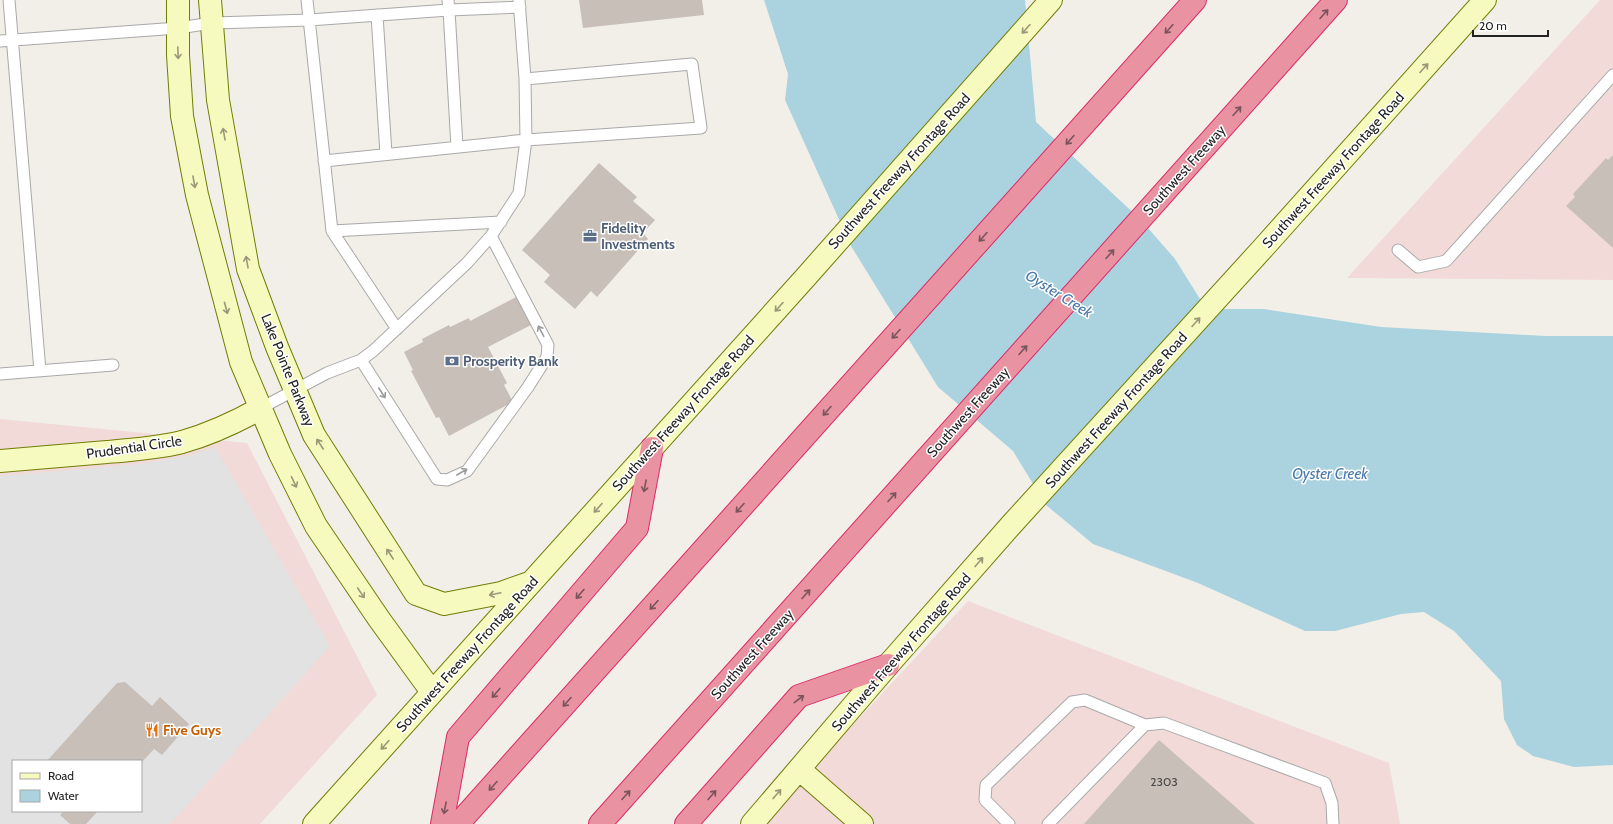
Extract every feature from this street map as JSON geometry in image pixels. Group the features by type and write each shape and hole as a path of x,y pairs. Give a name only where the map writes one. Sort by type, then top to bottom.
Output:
{"highway":[{"path":"458,824 1195,0"},
{"name":"Southwest Freeway","path":"600,824 1336,0"},
{"path":"442,824 458,737 637,528 652,448"},
{"path":"686,824 799,696 888,665"}],"main road":[{"path":"178,0 182,116 197,196 241,362 280,454 316,526 379,619 432,692"},
{"name":"Lake Pointe Parkway","path":"210,0 218,100 248,269 277,347 314,435 416,594 444,604 501,593 532,582"},
{"name":"Southwest Freeway Frontage Road","path":"314,824 805,278 1052,0"},
{"name":"Southwest Freeway Frontage Road","path":"752,824 888,665 1012,524 1264,247 1485,0"},
{"name":"Prudential Circle","path":"0,461 138,449 182,442 208,434 238,421 261,408"},
{"path":"799,769 862,824"}],"lane":[{"path":"9,0 40,371"},
{"path":"307,0 332,231 397,329"},
{"path":"0,41 178,28 212,23 309,20 377,15 448,5 520,3 525,79 526,140 519,193 501,222 491,236 467,263 373,351 360,360 327,373 261,408"},
{"path":"448,5 457,147"},
{"path":"377,15 386,154"},
{"path":"324,161 526,140 701,128 692,64 525,79"},
{"path":"1398,250 1418,267 1446,261 1613,75"},
{"path":"332,231 501,222"},
{"path":"360,360 437,479 447,480 467,471 528,387 547,357 548,345 491,236"},
{"path":"0,374 113,365"},
{"path":"1009,824 985,800 986,785 1072,702 1085,700 1145,725 1164,723 1325,783 1332,803 1333,824"},
{"path":"1048,824 1145,725"}],"shaded area":[{"path":"1600,0 1613,0 1613,280 1347,278"},
{"path":"0,419 247,443 377,695 260,824 0,824"},
{"path":"215,447 330,646 170,824 0,824 0,476 141,464 191,455"},
{"path":"968,601 1389,763 1400,824 761,824"}],"water":[{"name":"Oyster Creek","path":"764,0 1025,0 1036,122 1141,220 1175,259 1205,307 1218,309 1264,309 1381,327 1545,336 1613,336 1613,765 1574,767 1533,756 1517,745 1504,719 1501,681 1454,631 1424,612 1401,614 1335,631 1305,631 1198,583 1093,544 1046,505 1013,451 938,387 851,246 785,100 788,74"}],"building":[{"path":"579,0 702,0 704,15 583,28"},
{"path":"1613,155 1613,248 1566,206 1575,197 1573,194 1606,158 1608,160"},
{"name":"Fidelity Investments","path":"599,163 637,197 633,201 655,220 643,233 648,239 597,297 591,291 575,309 544,282 550,275 522,250"},
{"name":"Prosperity Bank","path":"520,295 535,323 488,347 507,383 504,385 513,402 449,436 439,417 436,418 411,371 413,370 404,352 423,342 422,339 449,325 450,327 469,318 470,321"},
{"path":"125,682 152,706 160,697 189,724 162,755 154,749 142,762 142,760 48,760 117,683"},
{"path":"1159,740 1255,824 1084,824"},
{"path":"63,812 97,812 86,824 70,824 60,815"}],"place":[{"name":"Fidelity Investments","path":"590,236"},
{"name":"Prosperity Bank","path":"452,361"},
{"name":"Five Guys","path":"152,730"}]}
